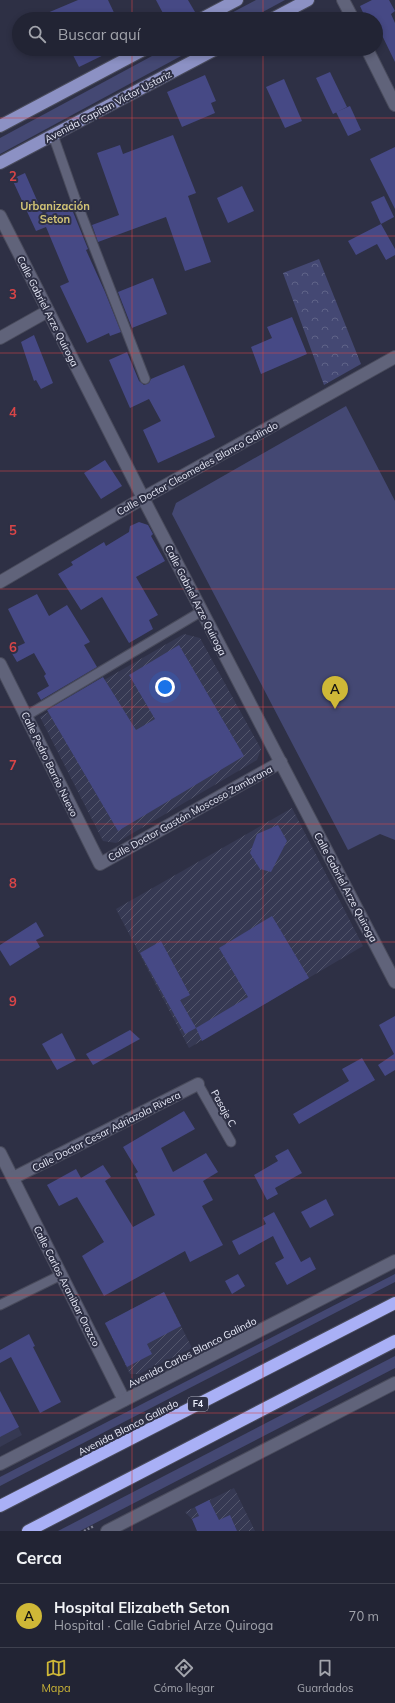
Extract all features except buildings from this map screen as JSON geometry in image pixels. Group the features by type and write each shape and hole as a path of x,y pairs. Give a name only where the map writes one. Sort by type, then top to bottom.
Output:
{"highway":[{"name":"Avenida Blanco Galindo","path":"0,1506 395,1303"},
{"path":"28,1531 395,1341"}],"main road":[{"path":"215,12 237,0"},
{"path":"285,12 308,0"},
{"path":"0,126 132,56"},
{"name":"Avenida Capitan Víctor Ustariz","path":"0,163 203,56"}],"street":[{"path":"343,0 349,12"},
{"path":"370,56 395,105"},
{"name":"Calle Gabriel Arze Quiroga","path":"0,216 143,498 395,982"},
{"path":"0,338 48,311"},
{"name":"Calle Doctor Cleomedes Blanco Galindo","path":"0,582 143,498 395,357"},
{"name":"Calle Pedro Barrio Nuevo","path":"0,664 100,864"},
{"name":"Calle Doctor Gastón Moscoso Zambrana","path":"100,864 281,762"},
{"name":"Calle Doctor Cesar Adriazola Rivera","path":"8,1176 198,1084"},
{"name":"Calle Carlos Aranibar Orozco","path":"0,1153 8,1176 61,1275 124,1400"},
{"name":"Avenida Carlos Blanco Galindo","path":"0,1464 395,1261"},
{"path":"107,1531 395,1382"}],"lane":[{"path":"53,135 75,198 145,378"},
{"path":"26,716 202,611"},
{"name":"Pasaje C","path":"198,1084 231,1142"},
{"path":"0,1305 61,1275"}],"shaded area":[{"path":"184,634 200,638 261,749 257,760 116,843 103,841 40,717"},
{"path":"292,808 363,946 189,1048 116,909"},
{"path":"164,1292 192,1348 139,1374 130,1374 105,1323"},
{"path":"0,1391 22,1435 0,1447"},
{"path":"234,1488 255,1531 198,1531 192,1519 185,1512"}],"green space":[{"path":"256,0 285,0 263,12 233,12"},
{"path":"152,56 181,56 0,154 0,138"},
{"path":"319,259 361,364 324,385 283,273"},
{"path":"346,406 395,501 395,840 380,834 348,850 172,514 176,503"},
{"path":"395,1274 395,1282 0,1486 0,1477"},
{"path":"395,1356 395,1368 80,1531 58,1531"}],"place":[{"name":"Hospital Elizabeth Seton","path":"335,709"}],"district":[{"name":"Urbanización Seton","path":"55,212"}]}
